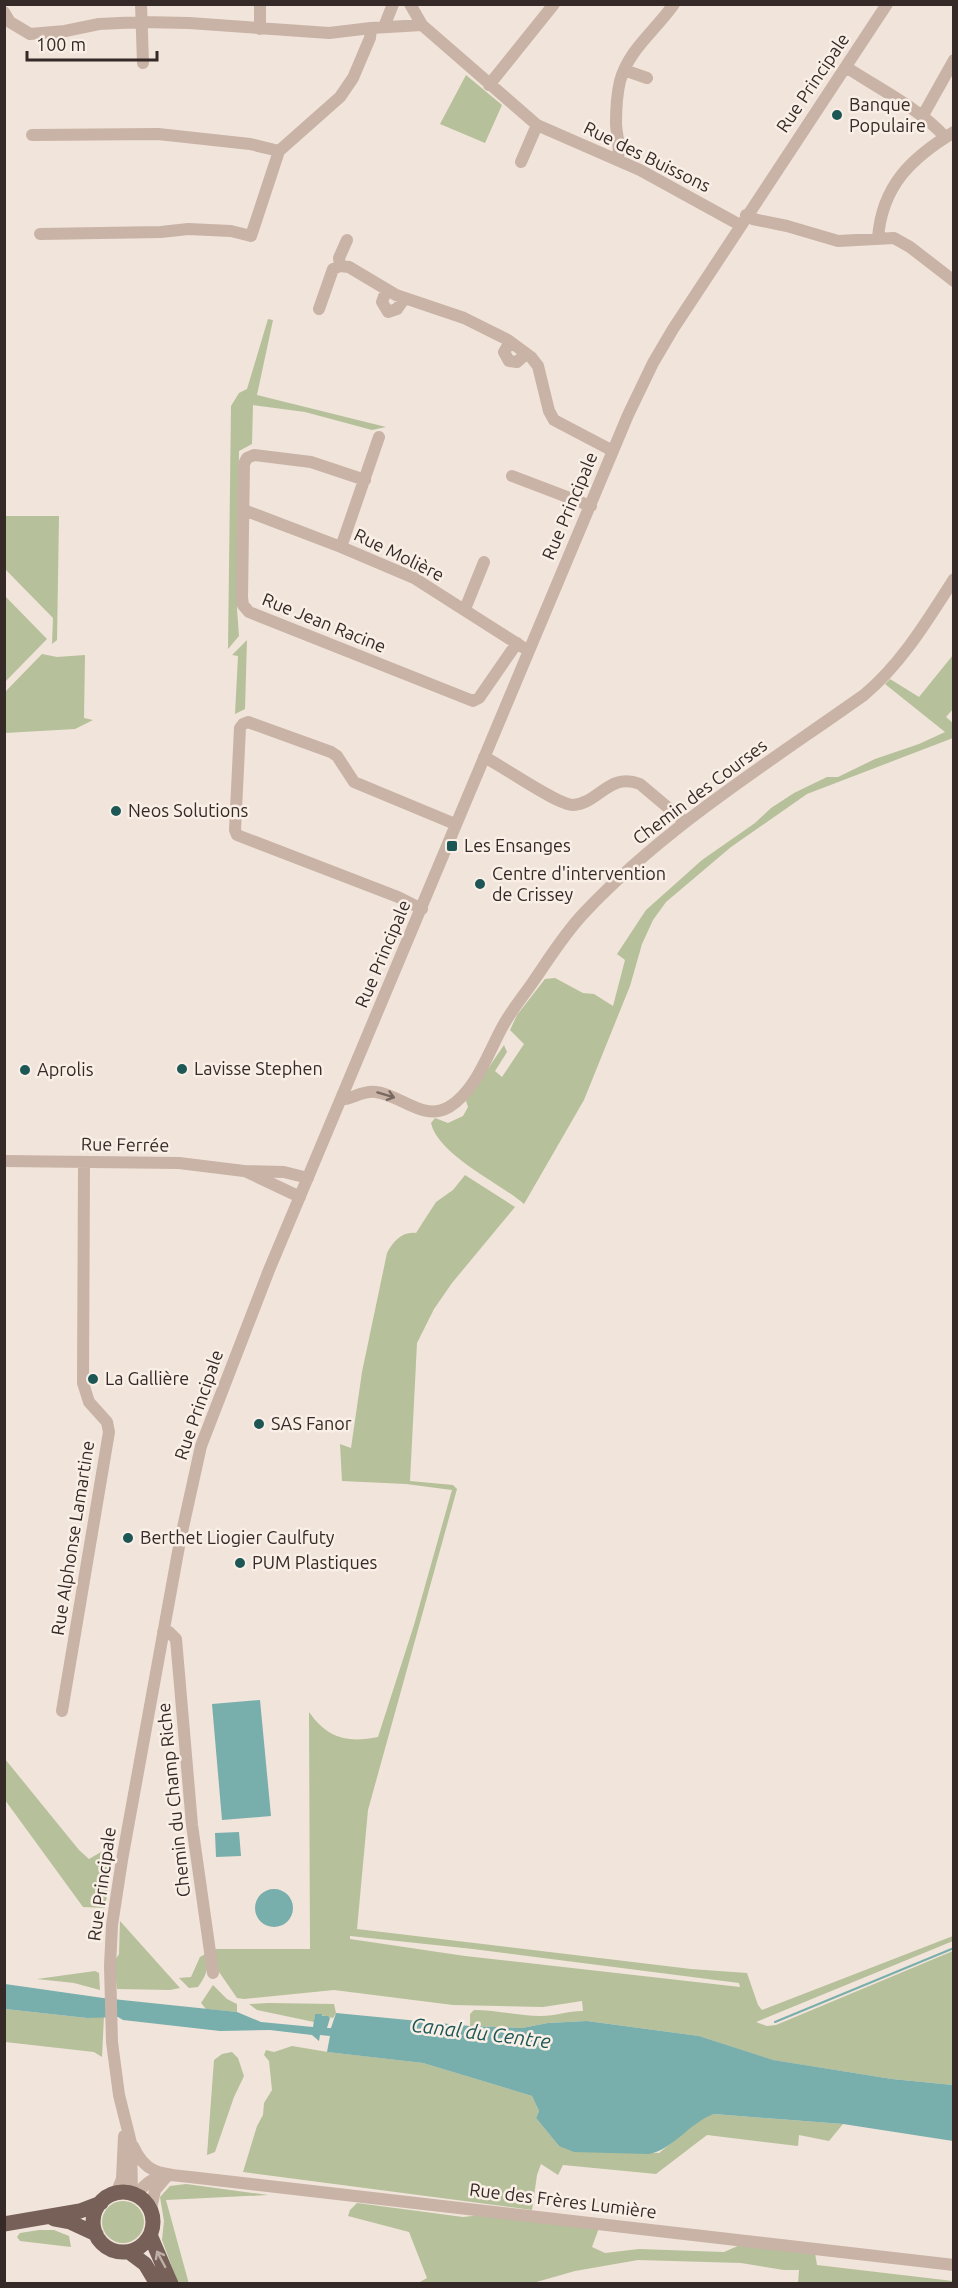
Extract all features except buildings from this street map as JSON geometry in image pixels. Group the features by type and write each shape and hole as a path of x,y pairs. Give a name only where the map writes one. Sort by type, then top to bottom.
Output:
{"main road":[{"path":"4,2224 88,2209 116,2193 135,2194 151,2210 153,2222 150,2235 141,2246 129,2252"},
{"path":"101,2203 94,2218 99,2240 110,2249 129,2252 145,2264 157,2283"},
{"path":"45,2218 70,2222 96,2234"},
{"path":"150,2235 171,2283"}],"street":[{"path":"141,4 143,63"},
{"path":"260,4 260,28"},
{"path":"384,27 393,4"},
{"name":"Rue des Buissons","path":"410,4 422,25 537,125 743,220 753,219 787,225 838,241 894,238 954,281"},
{"path":"489,84 554,4"},
{"path":"617,160 619,154 616,123 618,97 624,70 639,43 663,20 674,4"},
{"name":"Rue Principale","path":"124,2122 115,2068 112,2023 110,1954 114,1918 163,1632 201,1446 269,1270 422,909 455,824 613,451 653,363 743,220 887,4"},
{"path":"4,12 10,22 30,34 65,32 99,24 141,22 329,33 422,25"},
{"path":"40,234 161,232 189,229 231,231 252,236 279,151 340,97 353,78 370,38 371,28"},
{"path":"922,117 954,60"},
{"path":"846,67 949,135 909,165 896,180 881,217 878,238"},
{"path":"624,70 647,78"},
{"path":"521,162 537,125"},
{"path":"32,135 158,134 250,144 279,151"},
{"path":"340,266 339,258 347,240"},
{"path":"320,309 333,269 340,266 349,267 404,299 464,318 510,342 504,352 509,361 517,362 526,354 534,361 540,370 549,411 554,420 613,451"},
{"path":"387,291 382,302 388,312 397,309 404,299"},
{"path":"341,547 379,437"},
{"name":"Rue Jean Racine","path":"365,480 311,462 257,456 247,458 244,464 242,597 243,605 249,612 472,701 479,698 517,643"},
{"path":"512,476 591,506"},
{"name":"Rue Molière","path":"244,510 414,578 530,651"},
{"path":"465,609 484,562"},
{"name":"Chemin des Courses","path":"342,1099 346,1100 361,1092 377,1092 422,1110 442,1109 460,1097 474,1079 512,1013 582,914 637,861 685,822 864,695 884,678 902,656 954,579"},
{"path":"422,909 319,866 241,838 235,830 240,728 248,722 331,752 337,756 354,782 455,824"},
{"path":"484,757 546,794 571,805 585,801 615,782 632,780 640,784 685,822"},
{"name":"Rue Ferrée","path":"4,1161 201,1165 244,1171 284,1172 308,1178"},
{"name":"Rue Alphonse Lamartine","path":"62,1711 109,1432 107,1422 90,1402 83,1383 84,1162"},
{"name":"Rue Ferrée","path":"244,1171 300,1197"},
{"name":"Chemin du Champ Riche","path":"163,1632 169,1632 176,1639 192,1825 213,1973"},
{"path":"124,2122 131,2143 135,2194"},
{"path":"116,2193 122,2179 124,2122"},
{"name":"Rue des Frères Lumière","path":"131,2143 138,2157 148,2166 167,2176"},
{"path":"151,2210 155,2190 167,2176"},
{"name":"Rue des Frères Lumière","path":"135,2194 151,2180 167,2176 190,2177 954,2265"}],"green space":[{"path":"466,75 502,105 485,143 440,124"},
{"path":"268,319 273,320 257,395 386,427 372,430 305,412 253,405 252,444 239,451 237,609 239,636 228,649 231,406 239,393 247,389"},
{"path":"5,516 59,516 57,640 52,644 53,618 5,569"},
{"path":"5,596 47,639 5,682"},
{"path":"247,640 245,709 235,714 238,656 232,655"},
{"path":"42,654 57,657 85,655 84,718 93,720 75,729 5,733 5,692"},
{"path":"953,655 953,709 946,717 953,723 953,738 807,794 731,847 666,902 653,920 642,944 630,986 584,1100 524,1204 471,1168 445,1146 436,1135 431,1123 435,1118 448,1123 463,1116 468,1107 466,1101 504,1045 507,1052 495,1071 502,1077 524,1044 510,1030 517,1015 545,979 555,978 583,993 594,994 613,1006 625,960 617,954 646,910 702,860 794,793 827,777 838,777 875,759 919,744 945,732 885,684 890,679 919,697"},
{"path":"465,1175 515,1207 452,1283 434,1309 417,1343 410,1481 453,1485 457,1489 368,1810 357,1929 691,1969 747,1973 758,2005 762,2010 953,1936 953,1941 756,2022 767,2026 776,2025 953,1951 953,2085 892,2079 772,2060 699,2036 587,2021 548,2023 522,2028 470,2026 470,2014 474,2010 546,2016 583,2011 582,2001 543,2007 453,2005 334,1990 237,1998 217,1969 215,1949 310,1949 309,1712 324,1728 339,1737 367,1739 378,1737 414,1625 452,1490 406,1484 342,1481 340,1444 351,1448 362,1372 387,1253 399,1238 416,1233 436,1202 453,1190","holes":["350,1936 473,1949 739,1983 740,1987 465,1956 350,1939"]},
{"path":"5,1759 79,1850 89,1859 101,1852 113,1853 105,1908 83,1907 5,1800"},
{"path":"120,1921 180,1988 170,1990 117,1989 114,1962 119,1954"},
{"path":"207,1953 207,1971 203,1979 198,1987 189,1988 179,1978 191,1977 200,1957"},
{"path":"95,1971 99,1973 100,1990 74,1983 37,1979"},
{"path":"213,1985 227,1999 237,2004 237,2012 206,2009 201,2003"},
{"path":"249,2004 334,2004 336,2013 333,2018 315,2014 314,2022 257,2010"},
{"path":"5,2009 87,2018 104,2016 102,2057 94,2052 5,2042"},
{"path":"292,2046 423,2063 532,2096 539,2111 536,2118 559,2146 659,2153 703,2117 714,2114 843,2124 829,2141 799,2135 798,2146 707,2135 656,2174 563,2165 558,2175 541,2164 537,2175 532,2210 243,2172 257,2126 263,2115 264,2103 272,2090 269,2061 264,2055 266,2050 274,2052"},
{"path":"232,2052 238,2058 244,2076 234,2097 215,2152 207,2155 214,2060 222,2054"},
{"path":"186,2184 268,2195 166,2200 189,2284 178,2283 162,2240 164,2221 160,2197 170,2186"},
{"path":"123,2201 131,2202 138,2207 143,2214 143,2230 138,2237 131,2242 123,2243 115,2242 108,2237 103,2230 102,2222 103,2214 108,2207 115,2202"},
{"path":"357,2203 463,2217 482,2215 599,2228 592,2247 605,2253 639,2249 724,2252 740,2245 815,2253 817,2265 953,2281 953,2283 798,2283 799,2270 741,2263 638,2260 575,2271 533,2283 418,2283 427,2278 409,2232 348,2216"},
{"path":"54,2230 69,2236 71,2247 20,2241 17,2237 20,2233"}],"water":[{"path":"260,1700 271,1816 222,1820 212,1704"},
{"path":"239,1832 241,1856 216,1857 215,1833"},
{"path":"274,1889 288,1894 293,1908 288,1922 274,1927 260,1922 255,1908 260,1894"},
{"name":"Canal du Centre","path":"5,1984 103,1998 237,2012 261,2022 313,2027 315,2014 322,2014 330,2018 327,2028 331,2028 336,2013 470,2026 522,2028 548,2023 587,2021 699,2036 773,2060 892,2079 953,2085 953,2141 843,2124 714,2114 697,2123 666,2147 649,2154 574,2152 559,2146 536,2118 539,2111 532,2096 423,2063 327,2052 330,2036 320,2035 319,2041 312,2035 270,2030 220,2031 123,2020 118,2017 87,2018 5,2009"}],"waterway":[{"path":"775,2022 954,1948"}],"place":[{"name":"Banque Populaire","path":"837,115"},
{"name":"Neos Solutions","path":"116,811"},
{"name":"Les Ensanges","path":"452,846"},
{"name":"Centre d'intervention de Crissey","path":"480,884"},
{"name":"Lavisse Stephen","path":"182,1069"},
{"name":"Aprolis","path":"25,1070"},
{"name":"La Gallière","path":"93,1379"},
{"name":"SAS Fanor","path":"259,1424"},
{"name":"Berthet Liogier Caulfuty","path":"128,1538"},
{"name":"PUM Plastiques","path":"240,1563"}]}
